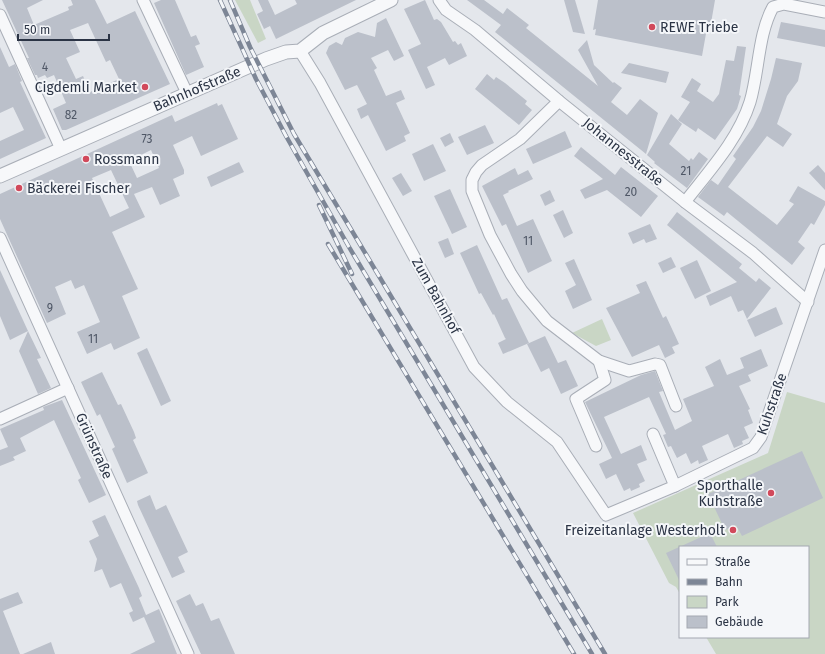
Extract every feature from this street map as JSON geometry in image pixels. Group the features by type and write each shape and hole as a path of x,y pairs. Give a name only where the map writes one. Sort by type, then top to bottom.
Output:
{"street":[{"path":"143,0 187,93"},
{"name":"Bahnhofstraße","path":"0,176 266,59 286,52 300,51 323,33 391,0"},
{"name":"Johannesstraße","path":"439,0 446,10 475,30 559,101 753,253 808,302"},
{"path":"686,202 726,148 747,112 755,83 767,18 773,7 784,4 825,12"},
{"path":"0,15 61,149"},
{"name":"Zum Bahnhof","path":"300,51 317,79 474,367 507,402 557,442 606,515"},
{"path":"559,101 530,130 482,165 472,180 472,191 497,249 522,291 548,321 599,361 629,371 655,364 660,365 676,406"},
{"name":"Grünstraße","path":"0,238 188,654"},
{"name":"Kuhstraße","path":"606,515 675,486 753,448 758,443 825,250"},
{"path":"596,446 576,399 605,380 599,361"},
{"path":"0,419 68,388"},
{"path":"653,434 675,486"}],"green space":[{"path":"235,0 250,0 266,39 258,43"},
{"path":"602,319 611,340 596,346 572,333"},
{"name":"Freizeitanlage Westerholt","path":"787,392 825,403 825,654 716,654 707,638 809,638 809,546 679,546 679,592 676,587 669,583 633,513 768,453"}],"building":[{"path":"2,0 43,0 27,8 34,25 69,10 68,7 73,5 71,0 95,0 107,24 135,11 170,84 66,130 62,130 53,109 66,103 54,75 47,78 45,75 38,78 27,58 29,58","holes":["88,23 106,62 110,60 119,79 90,92 83,76 76,79 66,58 80,52 70,30"]},
{"path":"161,0 175,0 191,37 196,35 200,44 195,46 204,67 186,75 154,3"},
{"path":"258,0 268,0 275,15 297,4 295,0 356,0 276,39 270,26 264,29 257,14 263,11"},
{"path":"425,0 434,20 437,19 441,22 453,42 455,41 458,45 461,43 467,56 449,65 445,58 427,67 435,85 426,89 408,50 421,44 404,9"},
{"path":"467,0 484,0 503,14 507,8 529,25 526,28 598,86 578,50 587,40 594,65 613,83 614,82 622,88 611,102 627,115 640,99 658,113 646,154 495,32 501,25"},
{"path":"564,0 575,0 585,34 573,32"},
{"name":"REWE Triebe","path":"598,0 715,0 710,29 707,28 702,56 595,35 596,29 593,30"},
{"path":"386,18 404,56 394,61 388,50 371,58 377,68 374,70 386,96 401,90 405,99 396,103 410,133 404,136 406,141 386,151 368,115 361,119 357,109 367,104 357,85 345,90 326,53 329,46 336,42 342,45 345,38 358,32 375,37 377,23"},
{"path":"781,22 825,30 825,47 777,38"},
{"path":"737,46 746,47 739,95 741,96 737,109 715,140 698,128 696,132 678,120 690,102 681,97 692,78 701,84 697,91 713,102 719,94 726,60 734,61"},
{"path":"0,47 9,67 15,64 22,81 20,82 46,138 0,159 0,141 24,130 13,107 0,113"},
{"path":"776,58 802,63 798,81 787,96 777,124 792,134 783,147 767,136 728,187 777,225 794,204 789,201 798,186 825,201 825,205 814,225 811,223 798,242 805,248 792,265 727,212 724,216 698,197 711,180 718,185 736,159 733,156 753,127 761,111"},
{"path":"629,63 669,72 666,83 621,73"},
{"path":"487,74 494,80 496,77 505,83 527,101 525,104 532,110 519,125 475,89"},
{"path":"217,103 218,106 222,104 238,139 201,156 192,136 173,145 184,170 184,174 173,179 180,196 160,205 152,187 134,194 145,217 112,232 138,289 122,296 140,338 114,350 111,343 87,354 77,332 100,322 84,285 75,289 71,280 55,287 66,314 47,323 0,219 0,194 172,115 175,122","holes":["151,150 159,168 137,178 129,161","111,170 129,208 110,217 92,178"]},
{"path":"671,114 682,124 669,144 689,161 691,158 693,160 699,152 708,159 687,188 654,163 655,162 647,155"},
{"path":"485,125 494,143 467,155 458,137"},
{"path":"565,131 572,147 533,164 526,149"},
{"path":"450,133 454,142 445,147 440,138"},
{"path":"433,144 446,171 424,181 412,154"},
{"path":"581,147 615,175 621,167 658,196 641,217 607,190 585,199 580,190 603,179 574,156"},
{"path":"239,162 244,172 211,187 207,177"},
{"path":"818,165 825,173 825,190 809,173"},
{"path":"515,168 518,175 528,170 533,179 503,195 517,226 533,219 552,261 528,273 506,224 502,226 482,186"},
{"path":"401,173 412,191 403,196 392,178"},
{"path":"450,189 467,227 452,234 434,196"},
{"path":"550,190 555,201 545,206 540,195"},
{"path":"563,210 573,233 564,238 553,215"},
{"path":"677,212 742,264 739,268 756,282 759,278 771,288 747,319 743,310 738,312 731,296 710,306 706,296 737,282 667,225"},
{"path":"650,224 657,239 646,243 644,239 633,244 628,233"},
{"path":"448,238 454,254 445,258 438,242"},
{"path":"477,245 502,300 507,298 529,343 503,354 498,343 506,339 494,314 493,315 481,293 479,294 460,253"},
{"path":"671,257 676,267 663,273 658,263"},
{"path":"574,259 592,300 573,309 565,291 576,285 565,263"},
{"path":"697,260 711,291 695,299 680,268"},
{"path":"0,270 28,331 10,340 0,316"},
{"path":"646,281 663,318 666,316 679,344 672,347 675,353 665,358 659,345 632,357 606,308 640,293 636,285"},
{"path":"776,307 783,324 755,337 747,320"},
{"path":"28,331 41,358 37,359 51,388 38,394 19,351"},
{"path":"545,336 558,363 566,360 578,386 561,394 549,368 541,372 527,344"},
{"path":"147,348 171,401 161,406 137,353"},
{"path":"761,349 768,366 748,375 751,381 739,386 750,409 748,410 753,423 744,427 749,438 742,441 743,444 734,448 728,434 702,446 708,460 699,464 698,460 691,464 686,453 677,458 671,446 668,447 663,435 666,434 649,397 604,417 621,454 641,445 647,460 637,464 645,481 639,484 640,487 631,491 630,488 624,491 616,474 606,479 599,464 612,458 585,402 641,375 655,371 663,391 659,392 675,430 692,421 683,399 714,386 705,367 720,359 727,375 744,368 740,358"},
{"path":"102,372 118,405 121,404 134,432 136,438 133,440 148,473 127,483 112,449 115,447 100,414 97,416 81,382"},
{"path":"62,400 106,495 89,503 78,480 81,478 54,420 20,438 26,451 13,457 15,460 0,466 0,450 8,447 0,429 44,410 43,407"},
{"name":"Sporthalle Kuhstraße","path":"802,451 823,498 742,536 736,525 725,530 708,494"},
{"path":"150,495 156,510 166,505 188,552 178,557 185,572 172,578 138,505 137,501"},
{"path":"105,515 139,588 142,596 139,598 146,615 159,609 177,654 130,654 155,642 144,617 133,622 129,613 133,611 121,583 110,588 102,569 94,572 97,559 89,541 99,536 92,521"},
{"path":"710,533 716,546 681,546"},
{"path":"679,547 679,580 666,553"},
{"path":"18,592 23,603 3,611 20,654 0,654 0,599"},
{"path":"190,594 196,606 203,603 211,621 219,618 235,654 201,654 176,601"},
{"path":"51,642 55,654 23,654"}],"railway":[{"path":"220,0 256,79 286,136 349,247 592,654"},
{"path":"230,0 250,47 294,134 605,654"},
{"path":"319,205 352,274"},
{"path":"328,244 574,654"}],"place":[{"name":"REWE Triebe","path":"652,27"},
{"name":"Cigdemli Market","path":"145,87"},
{"name":"Rossmann","path":"86,159"},
{"name":"Bäckerei Fischer","path":"19,188"},
{"name":"Sporthalle Kuhstraße","path":"771,493"},
{"name":"Freizeitanlage Westerholt","path":"733,530"}]}
